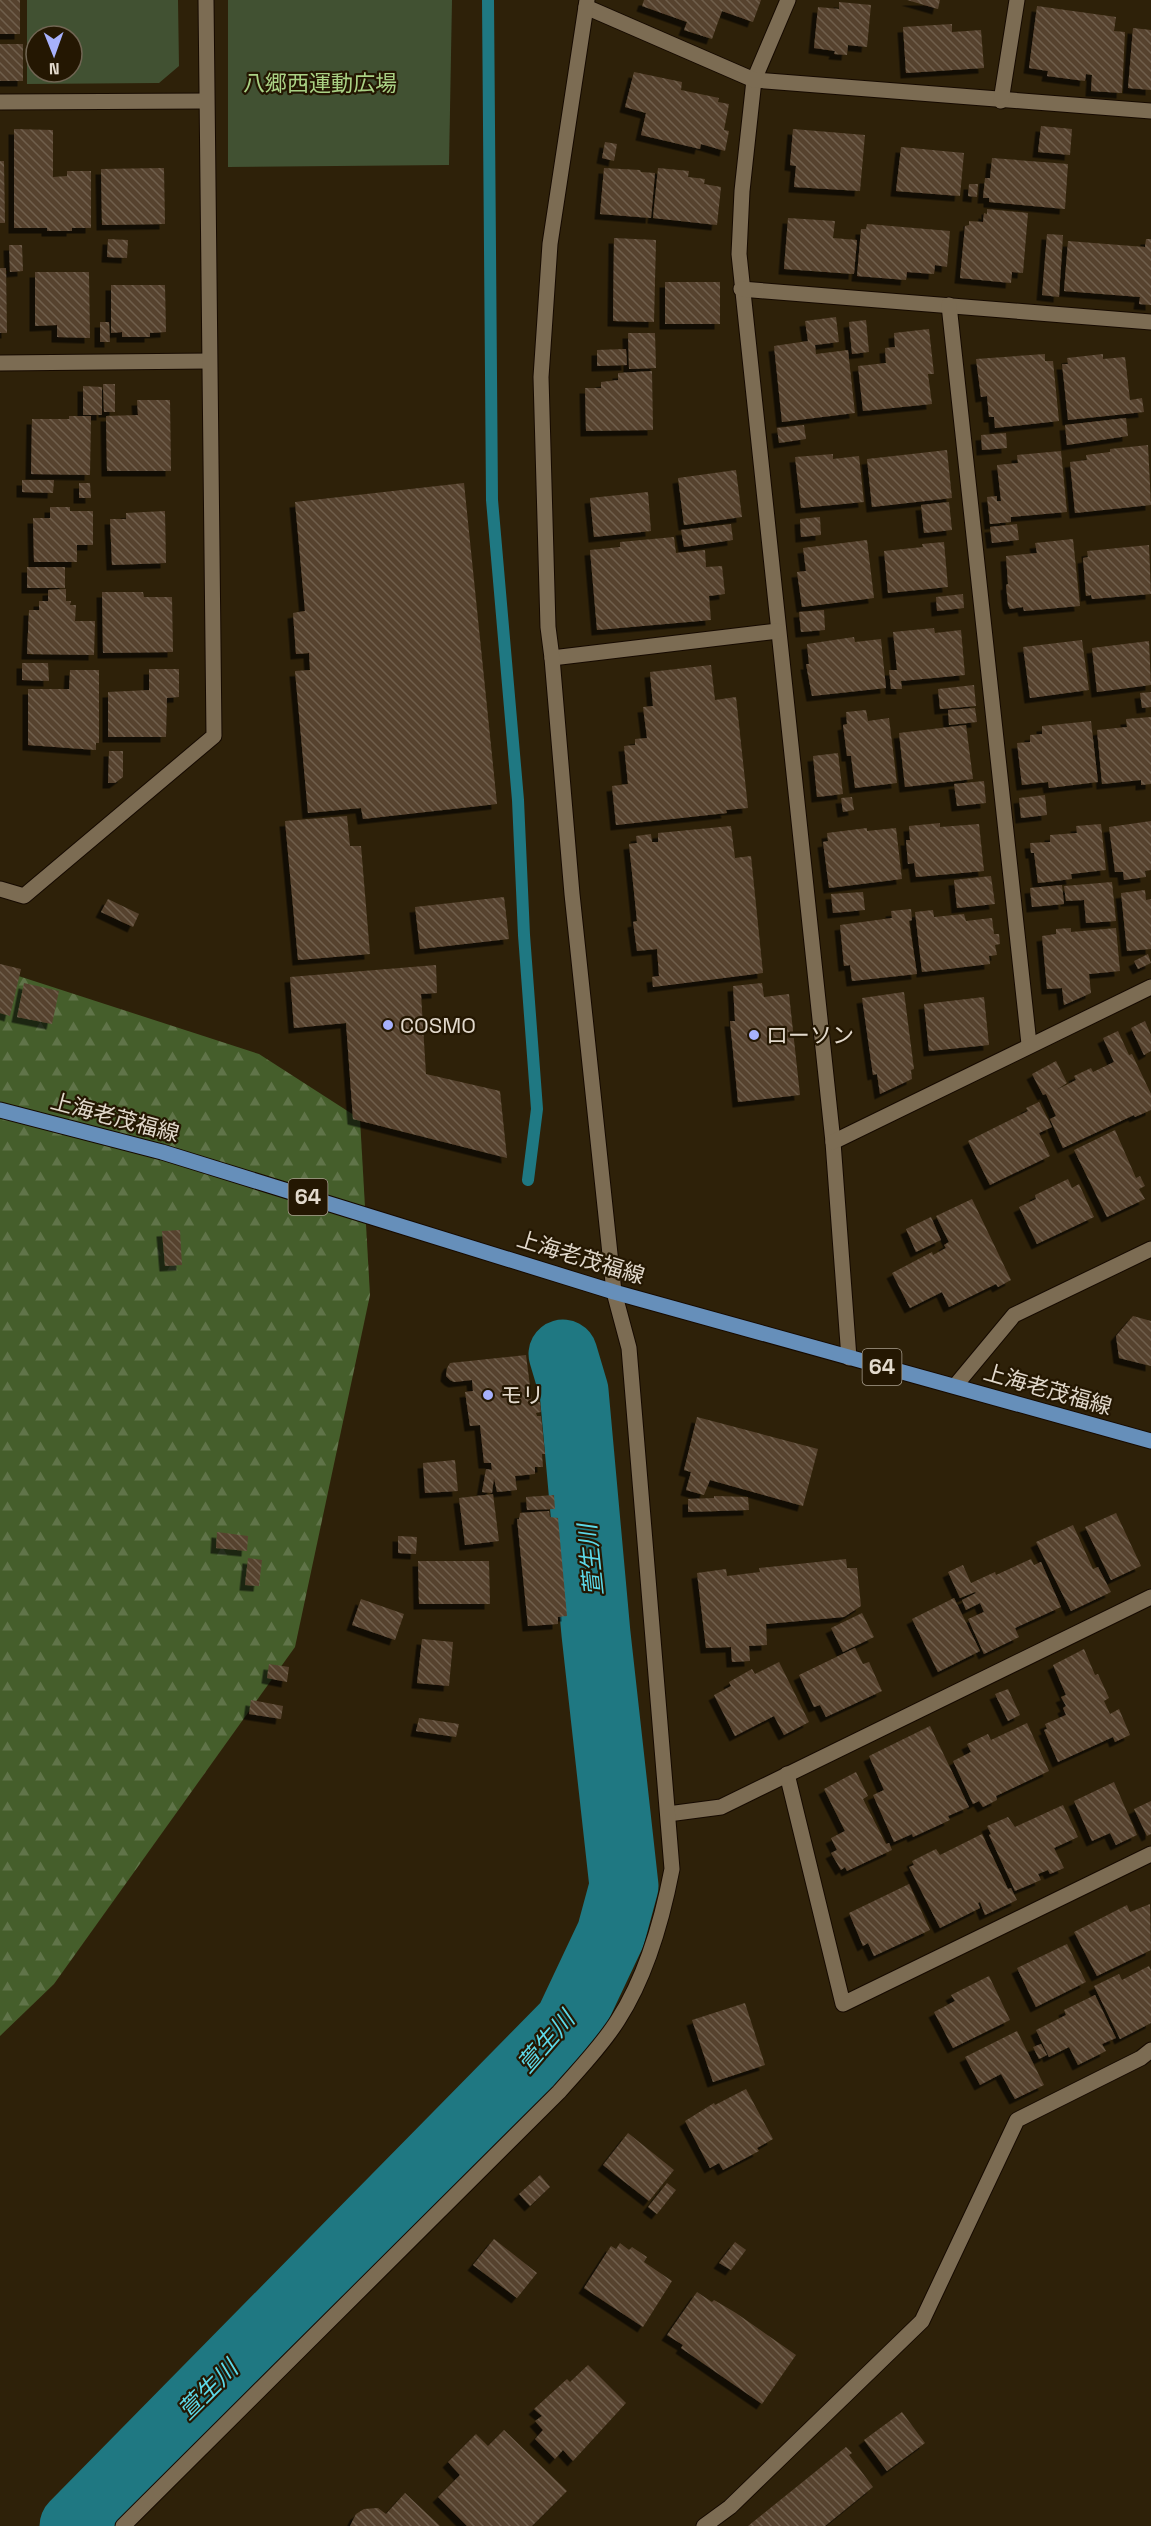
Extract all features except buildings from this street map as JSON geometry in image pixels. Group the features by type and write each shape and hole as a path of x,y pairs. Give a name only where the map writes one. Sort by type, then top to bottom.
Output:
{"main road":[{"name":"上海老茂福線","path":"0,1110 162,1152 614,1292 1151,1441"}],"street":[{"path":"0,889 24,896 214,736 206,0"},
{"path":"788,0 754,80 742,191 739,254 832,1142 849,1358"},
{"path":"1002,101 1017,0"},
{"path":"126,2525 559,2092 597,2049 618,2020 638,1984 666,1901 672,1869 629,1348 614,1292 572,894 548,627 541,377 550,244 586,4 754,80 1151,111"},
{"path":"0,102 207,101"},
{"path":"741,289 1151,322"},
{"path":"949,305 1029,1044"},
{"path":"0,363 209,361"},
{"path":"552,658 778,631"},
{"path":"832,1142 1029,1044 1151,987"},
{"path":"956,1386 1014,1315 1151,1249"},
{"path":"668,1814 721,1807 1151,1597"},
{"path":"787,1774 843,2004 1151,1854"},
{"path":"704,2526 730,2507 922,2321 1017,2120 1141,2058 1151,2050"}],"green space":[{"path":"27,0 178,0 179,66 159,83 84,84 84,24 27,24"},
{"name":"八郷西運動広場","path":"228,0 452,0 449,165 228,167"},
{"path":"0,970 259,1054 360,1119 370,1295 295,1647 54,1984 0,2036"}],"waterway":[{"path":"488,0 492,500 518,800 524,935 537,1109 528,1180"},
{"name":"萱生川","path":"74,2526 569,2023 611,1934 624,1886 596,1634 574,1391 563,1354"}],"place":[{"name":"COSMO","path":"388,1025"},
{"name":"ローソン","path":"754,1035"},
{"name":"モリ","path":"488,1395"}]}
